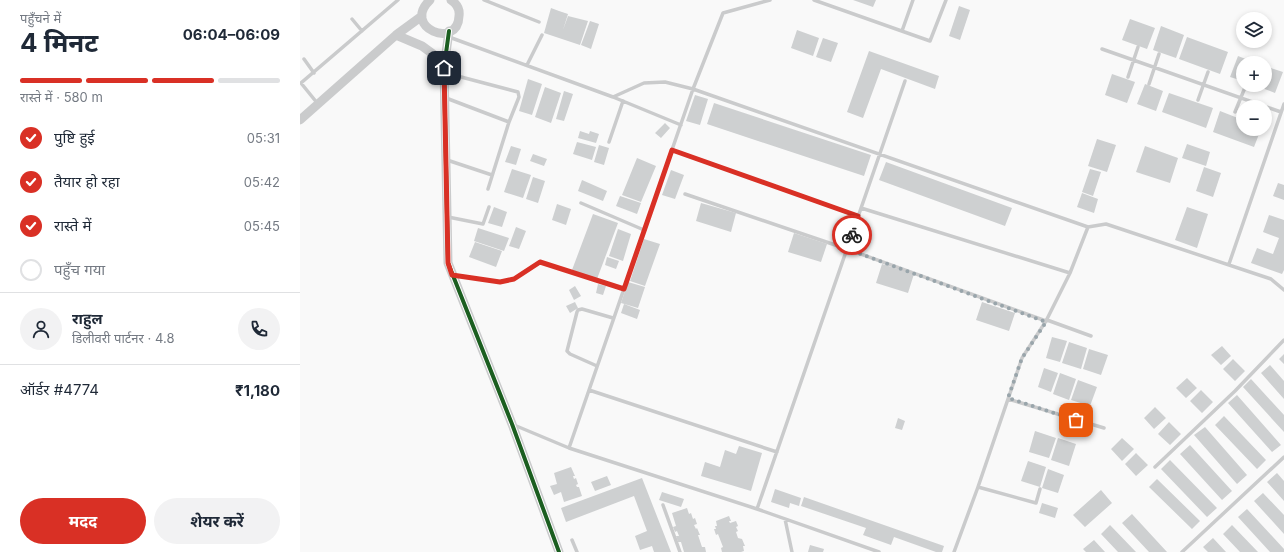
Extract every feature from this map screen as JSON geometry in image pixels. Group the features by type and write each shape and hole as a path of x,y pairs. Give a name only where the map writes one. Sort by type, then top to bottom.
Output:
{"street":[{"path":"430,0 423,9 422,16 425,26 434,33 449,34"},
{"path":"456,2 459,12 459,19 457,25 449,34 445,73 448,263 512,424 558,552"},
{"path":"300,120 396,35 422,16"},
{"path":"396,35 422,46 433,54 445,73"}],"lane":[{"path":"318,104 301,84 398,0"},
{"path":"484,0 539,22"},
{"path":"569,448 693,89 723,13 770,0"},
{"path":"814,0 930,41 946,0"},
{"path":"902,31 913,0"},
{"path":"352,19 362,31"},
{"path":"449,34 624,101 681,125"},
{"path":"527,65 542,35"},
{"path":"1128,77 1138,47"},
{"path":"1102,49 1246,100"},
{"path":"1150,84 1159,54"},
{"path":"304,59 314,73"},
{"path":"1198,100 1208,72"},
{"path":"445,73 518,92 519,97 509,122 488,189"},
{"path":"757,508 905,81"},
{"path":"613,97 644,83 666,82 693,89 1088,227 1106,224 1229,264 1271,279 1284,290"},
{"path":"1234,112 1243,92"},
{"path":"445,98 509,122"},
{"path":"609,142 624,101"},
{"path":"1229,264 1284,105"},
{"path":"1272,109 1281,112"},
{"path":"672,150 858,216"},
{"path":"446,160 492,175"},
{"path":"685,194 847,249 1091,336"},
{"path":"582,203 644,230"},
{"path":"447,217 483,224 489,207"},
{"path":"861,208 1070,273"},
{"path":"954,552 1022,358 1047,321 1070,273 1088,227"},
{"path":"452,275 500,282 514,279 540,262 624,289"},
{"path":"597,366 570,354 567,351 577,312 578,310 582,309 614,318"},
{"path":"1155,467 1235,391 1284,340"},
{"path":"589,390 777,452"},
{"path":"1008,398 1104,428"},
{"path":"512,424 569,448 757,508 879,552"},
{"path":"1182,552 1284,457"},
{"path":"978,487 1036,503 1040,490"},
{"path":"663,505 680,552"},
{"path":"785,519 792,552"},
{"path":"572,540 577,552"}],"building":[{"path":"853,0 876,0 873,7"},
{"path":"959,6 970,10 960,40 949,36"},
{"path":"551,8 568,14 563,30 568,16 588,21 580,45 544,33"},
{"path":"1130,19 1155,28 1147,49 1122,40"},
{"path":"590,21 599,24 591,49 581,45"},
{"path":"1161,26 1184,35 1176,58 1153,50"},
{"path":"797,30 819,38 813,56 791,48"},
{"path":"1187,37 1228,52 1220,74 1179,59"},
{"path":"823,38 838,43 831,62 816,57"},
{"path":"869,51 939,76 935,89 881,69 863,118 847,112"},
{"path":"1236,61 1236,79 1230,77"},
{"path":"1272,68 1283,72 1275,93 1272,92"},
{"path":"1112,74 1135,82 1127,103 1105,95"},
{"path":"528,79 542,84 532,115 519,111"},
{"path":"1145,84 1163,91 1156,111 1137,104"},
{"path":"545,87 561,93 551,123 535,117"},
{"path":"564,91 573,94 564,121 556,119"},
{"path":"1169,93 1213,108 1206,128 1162,112"},
{"path":"695,95 708,99 700,125 686,121"},
{"path":"714,103 871,155 864,176 707,124"},
{"path":"1220,111 1236,117 1236,136 1258,136 1254,147 1213,132"},
{"path":"665,123 670,128 661,138 655,133"},
{"path":"580,131 589,134 590,131 599,134 596,143 578,138"},
{"path":"1097,139 1116,145 1107,172 1088,166"},
{"path":"577,142 596,147 592,160 573,154"},
{"path":"1187,144 1210,152 1206,166 1182,158"},
{"path":"599,145 609,148 604,165 594,162"},
{"path":"511,146 521,149 516,165 505,162"},
{"path":"1145,146 1178,158 1170,183 1136,172"},
{"path":"533,154 547,159 544,166 530,161"},
{"path":"637,158 656,166 641,202 622,195"},
{"path":"886,162 1012,208 1005,226 879,180"},
{"path":"1204,167 1221,173 1213,197 1196,191"},
{"path":"512,169 531,175 523,198 504,192"},
{"path":"1090,169 1101,172 1093,196 1082,192"},
{"path":"671,170 684,175 675,199 662,195"},
{"path":"533,177 545,181 538,203 526,199"},
{"path":"582,180 607,191 603,201 578,191"},
{"path":"1278,183 1284,185 1284,200 1273,196"},
{"path":"1082,193 1098,199 1094,213 1077,207"},
{"path":"620,196 641,203 637,214 616,206"},
{"path":"701,203 736,213 731,232 696,221"},
{"path":"557,204 571,209 566,225 552,220"},
{"path":"494,207 507,212 502,227 488,223"},
{"path":"1187,207 1208,214 1197,248 1175,240"},
{"path":"593,214 618,223 597,279 572,270"},
{"path":"1269,215 1284,220 1284,270 1282,274 1251,263 1257,248 1273,254 1279,238 1263,232"},
{"path":"516,227 526,231 519,249 509,246"},
{"path":"478,228 509,238 504,251 474,241"},
{"path":"618,229 631,234 623,261 609,256"},
{"path":"794,233 827,244 821,262 788,252"},
{"path":"644,239 660,244 645,286 630,281"},
{"path":"475,242 502,251 496,267 469,257"},
{"path":"607,257 619,261 616,269 605,265"},
{"path":"882,264 914,274 908,293 876,283"},
{"path":"628,282 645,287 638,308 621,303"},
{"path":"598,284 606,286 603,295 596,293"},
{"path":"575,286 581,296 574,300 569,290"},
{"path":"575,302 578,308 570,313 566,306"},
{"path":"982,302 1015,313 1009,331 976,320"},
{"path":"624,304 640,310 637,319 621,313"},
{"path":"1052,337 1067,341 1060,362 1046,358"},
{"path":"1069,342 1087,348 1081,369 1062,363"},
{"path":"1222,346 1231,356 1221,365 1211,355"},
{"path":"1089,349 1108,355 1101,375 1083,369"},
{"path":"1284,354 1284,364 1279,359"},
{"path":"1233,359 1245,371 1235,381 1223,369"},
{"path":"1270,365 1284,381 1284,399 1261,373"},
{"path":"1044,368 1058,373 1051,392 1038,387"},
{"path":"1060,373 1076,379 1069,400 1053,394"},
{"path":"1187,378 1197,388 1186,398 1176,388"},
{"path":"1251,379 1284,415 1284,432 1243,387"},
{"path":"1078,380 1097,387 1090,406 1071,400"},
{"path":"1201,390 1213,402 1202,413 1190,401"},
{"path":"1237,395 1281,445 1272,452 1228,403"},
{"path":"1155,407 1166,418 1154,429 1144,418"},
{"path":"1224,416 1266,460 1257,469 1215,425"},
{"path":"898,418 905,421 902,430 895,428"},
{"path":"1169,422 1181,434 1170,445 1158,434"},
{"path":"1205,427 1247,475 1237,484 1194,435"},
{"path":"1035,431 1056,438 1049,458 1029,452"},
{"path":"1058,438 1076,444 1069,466 1051,460"},
{"path":"1122,438 1134,449 1122,461 1111,449"},
{"path":"1190,445 1232,491 1222,500 1180,454"},
{"path":"739,446 762,453 751,491 701,476 705,462 720,467 725,450 736,454"},
{"path":"1136,453 1148,465 1136,476 1125,464"},
{"path":"1170,460 1217,508 1207,517 1161,469"},
{"path":"1028,461 1046,467 1040,487 1021,481"},
{"path":"571,467 575,476 573,476 574,479 576,478 578,484 576,485 579,487 582,496 564,502 561,492 554,495 550,486 557,484 554,473"},
{"path":"1048,469 1064,475 1058,493 1042,488"},
{"path":"1277,473 1284,481 1284,501 1267,482"},
{"path":"607,476 611,485 595,491 591,482"},
{"path":"642,478 671,552 654,552 652,546 640,550 635,536 647,531 634,496 566,522 561,508"},
{"path":"1157,479 1200,521 1192,529 1149,487"},
{"path":"775,489 801,498 799,506 790,503 789,508 771,502"},
{"path":"1101,490 1112,503 1085,527 1073,515"},
{"path":"662,492 684,499 681,507 659,500"},
{"path":"1263,493 1284,515 1284,534 1254,501"},
{"path":"804,497 944,546 942,552 936,552 894,537 891,545 863,535 866,528 801,506"},
{"path":"1042,503 1058,508 1055,518 1039,513"},
{"path":"687,508 693,519 695,518 697,524 694,525 700,535 698,535 702,547 705,547 706,552 684,552 681,542 678,542 676,536 679,536 673,527 676,526 672,513"},
{"path":"1247,509 1284,549 1284,552 1270,552 1238,517"},
{"path":"1132,514 1167,552 1149,552 1122,523"},
{"path":"729,516 731,521 729,521 730,523 736,521 738,531 736,532 738,538 742,539 745,546 743,546 744,551 722,552 721,548 723,547 718,534 716,535 714,529 716,529 715,526 717,526 716,521"},
{"path":"1110,525 1136,552 1118,552 1101,534"},
{"path":"1232,525 1258,552 1240,552 1223,534"},
{"path":"1213,538 1226,552 1208,552 1203,547"},
{"path":"1094,540 1105,552 1086,552 1083,549"},
{"path":"810,545 824,549 823,552 808,552"}],"cycle path":[{"path":"449,31 444,68 448,263 512,424 559,552"}],"way so far":[{"path":"852,235 847,249 1046,322 1022,358 1008,398 1076,420"}],"route":[{"path":"444,68 448,263 452,275 500,282 514,279 540,262 624,289 672,150 858,216 852,235"}]}
